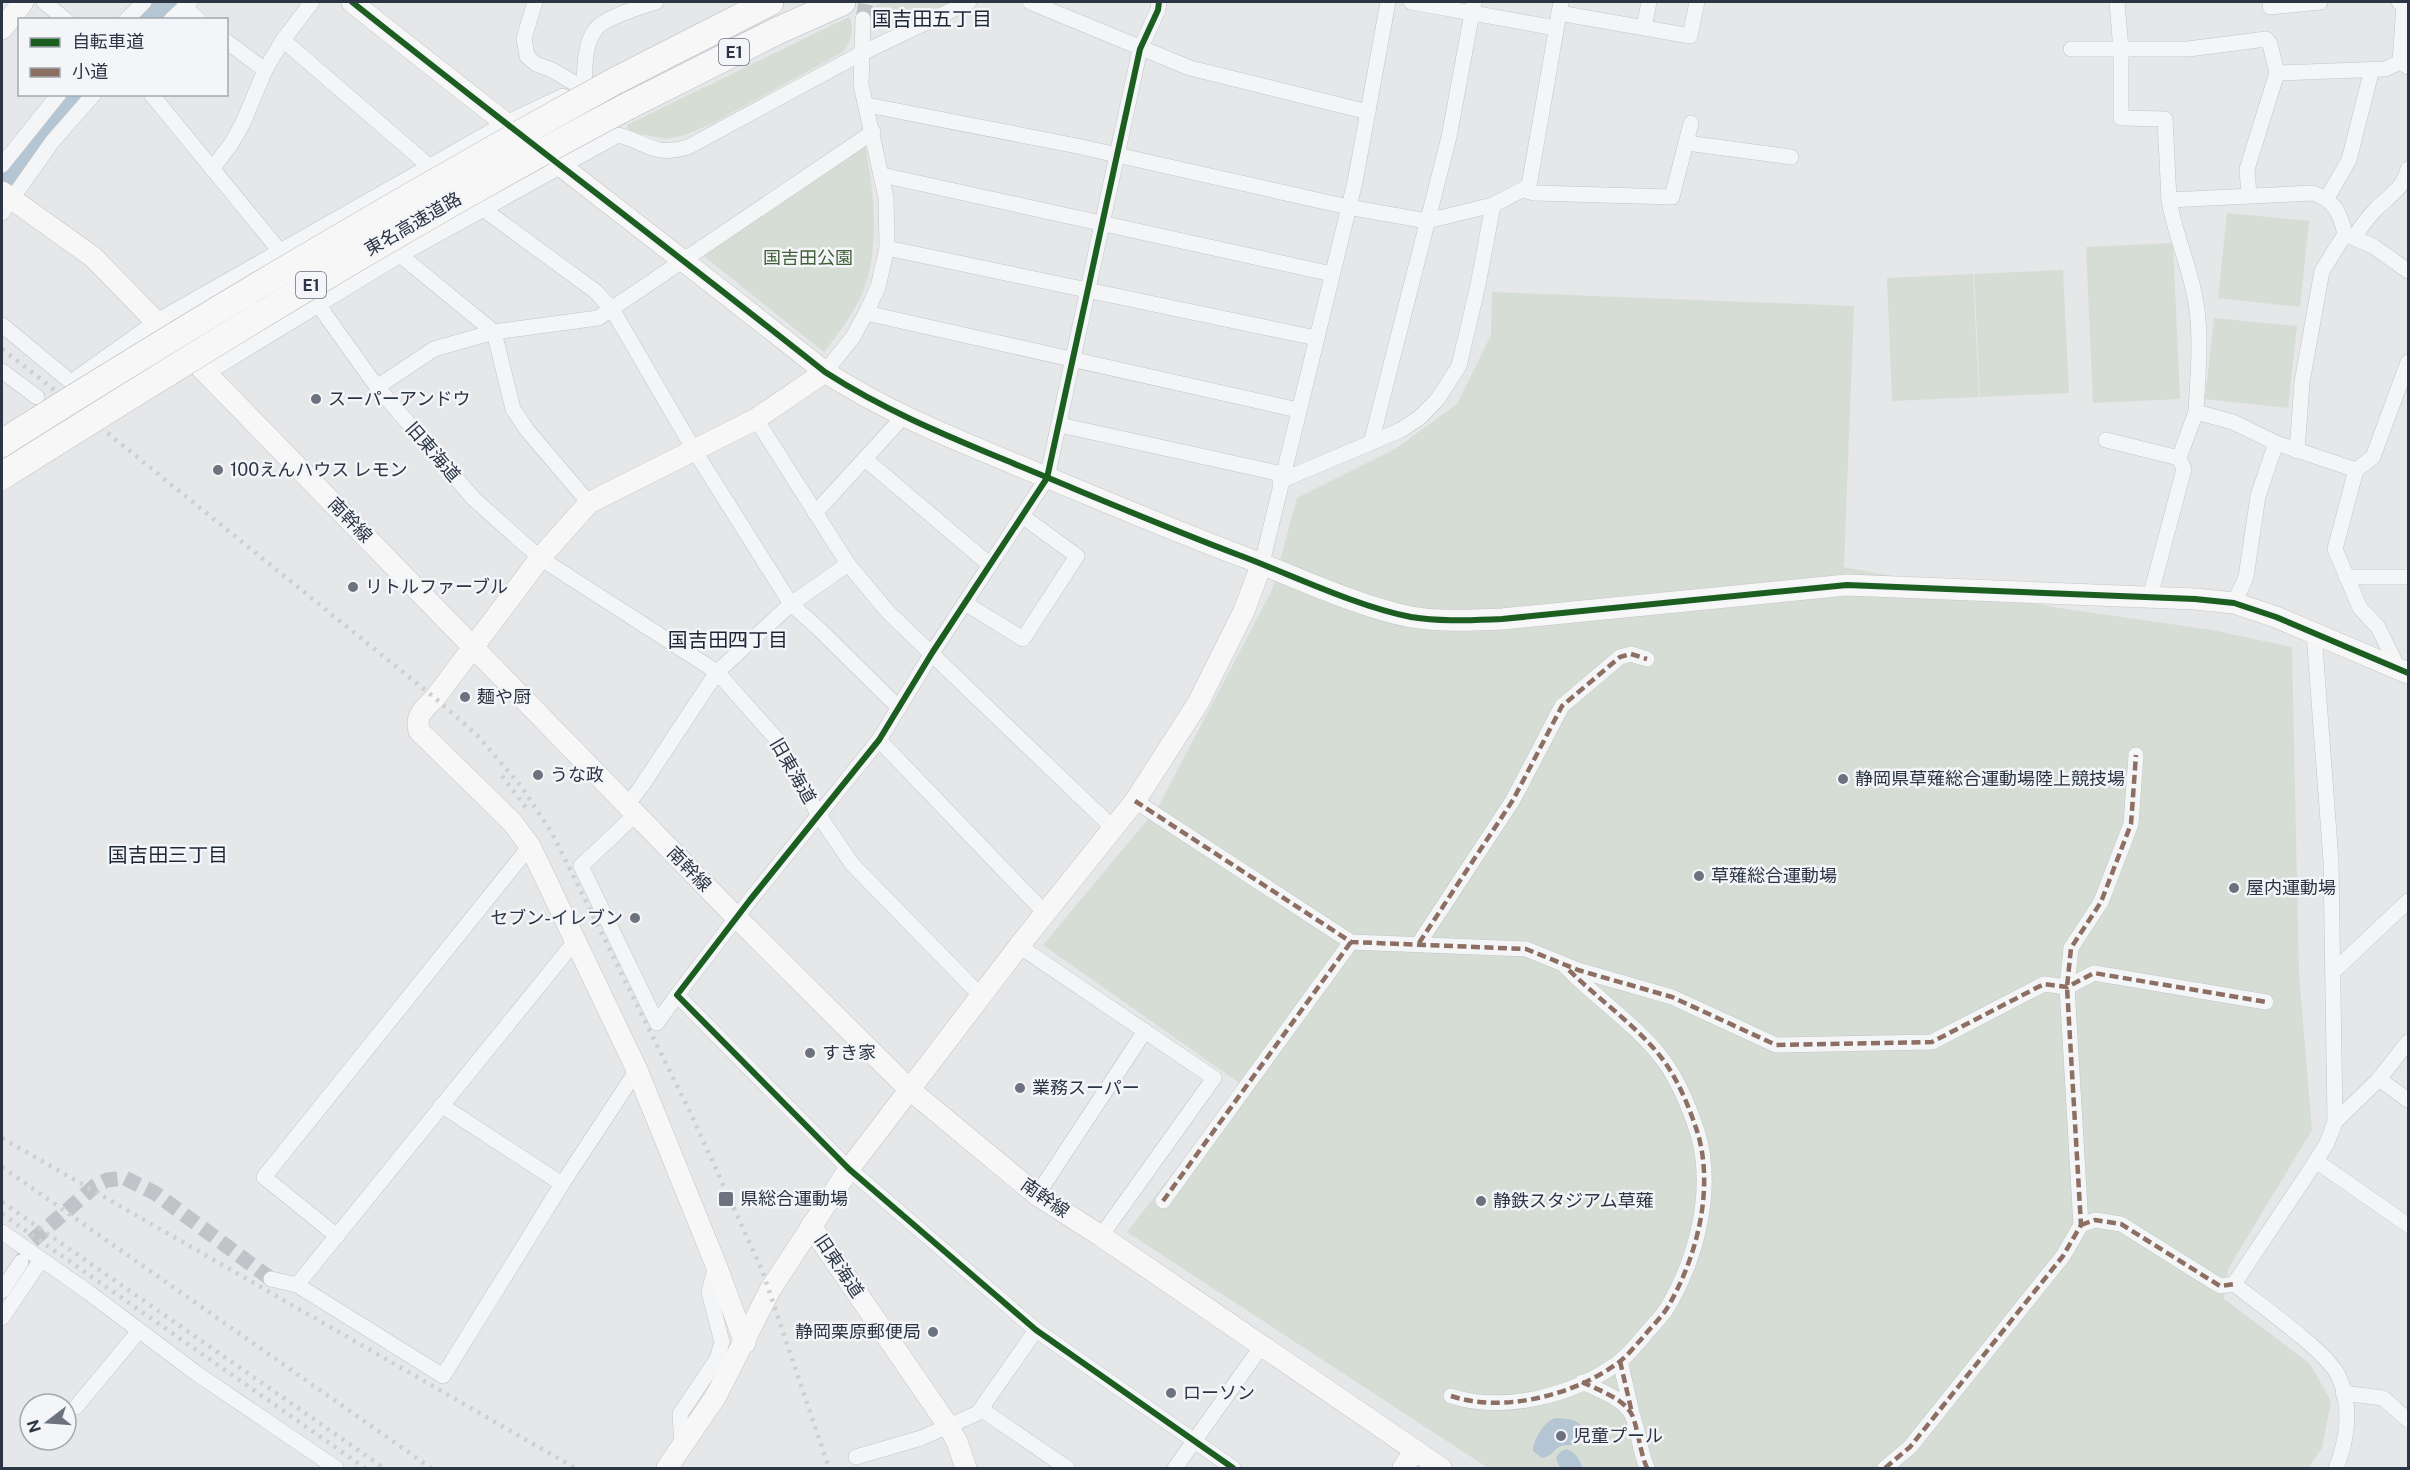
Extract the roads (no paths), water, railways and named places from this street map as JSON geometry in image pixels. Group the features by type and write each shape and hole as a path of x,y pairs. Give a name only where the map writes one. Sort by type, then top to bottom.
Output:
{"highway":[{"name":"東名高速道路","path":"2,443 277,272 429,184 615,81 770,2"},
{"name":"東名高速道路","path":"2,476 292,296 431,213 628,106 777,31 842,2"}],"street":[{"path":"2,29 23,2"},
{"path":"44,2 64,18"},
{"path":"212,169 243,123 265,70 283,40 312,2"},
{"path":"352,2 504,124 683,259 825,372 903,417 1047,478 1370,606 1411,616 1452,621 1502,619 1847,585 2150,597 2234,603 2276,617 2403,671"},
{"path":"535,2 524,38 527,56 536,64 582,86 632,138"},
{"path":"582,86 586,53 595,30 603,23 656,2"},
{"path":"2,325 71,382 157,321 279,250 504,124 743,2"},
{"path":"207,373 400,255 618,135 632,138 654,150 671,152 688,147 862,53 969,2"},
{"path":"1030,2 1190,68 1368,112"},
{"path":"848,564 790,604 717,672 631,810 581,866 657,1023 736,917 879,740 932,653 1047,478 1140,49 1158,10 1159,2"},
{"path":"981,996 1135,801 1198,703 1244,611 1262,563 1348,207 1388,2"},
{"path":"1411,2 1559,14 1690,36 1697,2"},
{"path":"1644,28 1649,2"},
{"path":"2117,2 2121,50 2121,118 2165,119 2169,200 2174,230 2194,289 2200,335 2196,412 2179,458 2184,468 2150,597"},
{"path":"2271,2 2270,7 2320,2"},
{"path":"2277,73 2385,69 2404,65 2404,5 2399,2"},
{"path":"128,18 140,3"},
{"path":"173,18 187,4 198,18"},
{"path":"1371,443 1449,137 1473,7"},
{"path":"867,105 1077,146 1348,207 1427,221 1493,205 1529,186 1559,14"},
{"path":"744,1343 716,1265 637,1070 530,846 512,822 419,731 417,722 418,715 435,698 540,558 589,502 756,418 825,372 853,337 878,286 887,248 886,198 861,85 863,20"},
{"path":"2071,49 2208,48 2266,39 2270,44 2277,73 2247,169 2249,195"},
{"path":"283,40 429,166"},
{"path":"228,42 265,70"},
{"path":"2327,198 2349,160 2372,69"},
{"path":"2,165 56,96"},
{"path":"5,201 92,96"},
{"name":"旧東海道","path":"153,96 279,250 377,387 474,499 540,558 717,672 779,742 818,814 852,864 981,996 849,1169 811,1226 949,1427 966,1468"},
{"path":"1523,190 1534,193 1672,197 1691,123"},
{"path":"377,387 434,349 494,332 598,318 873,132"},
{"path":"1687,143 1791,157"},
{"path":"2297,451 2302,382 2322,271 2350,235 2399,190 2406,180 2409,169"},
{"path":"882,174 1332,274"},
{"path":"2169,200 2313,193 2327,198 2350,235 2373,246 2409,272"},
{"name":"南幹線","path":"5,201 93,257 631,810 909,1089 1037,1195 1101,1236 1441,1468"},
{"path":"1060,425 1281,477 1401,430 1419,418 1437,400 1459,366 1478,285 1493,205"},
{"path":"483,209 595,291 612,309 694,450 790,604 820,630 898,708"},
{"path":"887,248 1316,338"},
{"path":"400,255 494,332 513,409 527,430 589,502"},
{"path":"866,313 1298,410"},
{"path":"2403,671 2378,627 2360,608 2335,549 2356,470 2373,457 2409,362"},
{"path":"2,371 37,397"},
{"path":"2196,412 2233,422 2276,443 2356,470"},
{"path":"815,513 903,417"},
{"path":"756,418 848,564 888,612 1113,828"},
{"path":"2106,440 2179,458"},
{"path":"2234,603 2246,577 2259,496 2276,443"},
{"path":"866,459 990,565"},
{"path":"965,603 1023,639 1077,556 1022,516"},
{"path":"2346,577 2409,577"},
{"path":"2081,1225 2095,1220 2121,1224 2220,1287 2234,1284 2327,1143 2335,1122 2331,861 2314,633"},
{"path":"1419,943 1513,800 1562,706 1620,657 1631,654 1647,659"},
{"path":"879,740 1045,913"},
{"path":"1885,1468 1910,1447 2063,1256 2081,1225 2067,987 2071,948 2101,902 2131,824 2136,755"},
{"path":"1135,801 1351,942 1526,949 1563,964 1672,997 1776,1045 1932,1042 2044,984 2067,987 2094,973 2266,1002"},
{"path":"337,1236 264,1177 530,846"},
{"path":"2332,972 2409,901"},
{"path":"297,1285 576,940"},
{"path":"1163,1201 1351,942"},
{"path":"1019,946 1214,1078 1101,1236"},
{"path":"1451,1396 1476,1402 1513,1403 1538,1398 1582,1382 1620,1361 1668,1307 1692,1253 1700,1221 1704,1190 1698,1137 1690,1111 1664,1061 1643,1037 1597,998 1563,964"},
{"path":"677,995 849,1169 1036,1330 1233,1468"},
{"path":"1037,1195 1145,1031"},
{"path":"2335,1122 2379,1079 2409,1042"},
{"path":"271,1279 297,1285 443,1376 562,1184 637,1070"},
{"path":"2379,1079 2409,1100"},
{"path":"441,1105 562,1184"},
{"path":"2316,1161 2409,1225"},
{"path":"667,1468 716,1396 770,1290 811,1226"},
{"path":"2,1232 196,1373 336,1468"},
{"path":"2,1318 41,1260"},
{"path":"2,1291 21,1262"},
{"path":"682,1446 680,1414 717,1359 722,1342 710,1292 716,1265"},
{"path":"2234,1284 2324,1357 2338,1375 2348,1417 2345,1446 2336,1468"},
{"path":"856,1457 921,1438 978,1413 1036,1330"},
{"path":"78,1405 139,1331"},
{"path":"1175,1468 1261,1347"},
{"path":"1620,1361 1641,1455 1647,1468"},
{"path":"1582,1382 1616,1399 1632,1415"},
{"path":"2343,1393 2383,1398 2409,1420"},
{"path":"981,1409 1067,1468"},
{"path":"1403,1468 1415,1450"}],"water":[{"name":"児童プール","path":"1555,1418 1580,1424 1583,1427 1582,1440 1559,1447 1542,1458 1533,1451 1535,1442 1543,1427"},
{"name":"児童プール","path":"1566,1449 1577,1456 1582,1468 1560,1468 1556,1458"}],"waterway":[{"path":"151,18 169,2"},
{"path":"2,184 20,156 71,96"}],"tunnel":[{"path":"863,19 866,2"},
{"path":"22,1261 32,1241 95,1186 107,1180 125,1178 155,1193 271,1279"}],"railway":[{"path":"2,349 435,698 477,735 521,786 552,833 690,1112 762,1270 829,1468"},
{"path":"502,776 527,809"},
{"path":"2,1138 575,1468"},
{"path":"2,1167 431,1468"},
{"path":"2,1202 384,1468"},
{"path":"2,1214 365,1468"}],"place":[{"name":"スーパーアンドウ","path":"316,399"},
{"name":"100えんハウス レモン","path":"218,470"},
{"name":"リトルファーブル","path":"353,587"},
{"name":"麺や厨","path":"465,697"},
{"name":"うな政","path":"538,775"},
{"name":"静岡県草薙総合運動場陸上競技場","path":"1843,779"},
{"name":"草薙総合運動場","path":"1699,876"},
{"name":"屋内運動場","path":"2234,888"},
{"name":"セブン-イレブン","path":"635,918"},
{"name":"すき家","path":"810,1053"},
{"name":"業務スーパー","path":"1020,1088"},
{"name":"県総合運動場","path":"726,1199"},
{"name":"静鉄スタジアム草薙","path":"1481,1201"},
{"name":"静岡栗原郵便局","path":"933,1332"},
{"name":"ローソン","path":"1171,1393"},
{"name":"児童プール","path":"1561,1436"}],"district":[{"name":"国吉田五丁目","path":"932,19"},
{"name":"国吉田四丁目","path":"728,640"},
{"name":"国吉田三丁目","path":"168,855"}],"park label":[{"name":"国吉田公園","path":"808,258"}]}
